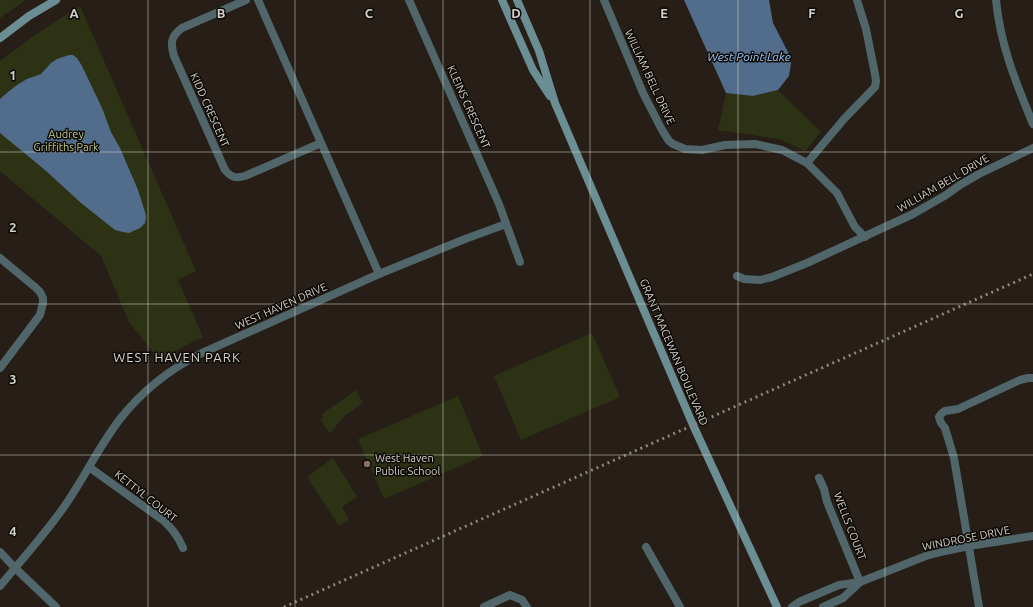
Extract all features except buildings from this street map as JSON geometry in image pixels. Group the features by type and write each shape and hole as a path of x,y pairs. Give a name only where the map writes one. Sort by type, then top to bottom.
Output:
{"main road":[{"path":"0,38 29,16 56,0"},
{"name":"GRANT MACEWAN BOULEVARD","path":"502,0 533,70 555,104"},
{"name":"GRANT MACEWAN BOULEVARD","path":"517,0 539,51 555,104 693,425 777,607"}],"street":[{"name":"KIDD CRESCENT","path":"246,0 182,28 175,33 171,44 174,56 225,170 234,177 239,178 321,143"},
{"path":"258,0 379,274 506,224"},
{"name":"KLEINS CRESCENT","path":"409,0 499,204 520,262"},
{"name":"WILLIAM BELL DRIVE","path":"604,0 643,93 662,130 672,144 685,149 702,150 725,145 755,144 782,150 807,163 837,193 855,227 865,237"},
{"path":"807,163 844,119 875,87 875,74 866,29 857,0"},
{"path":"996,0 998,18 1005,48 1015,80 1033,124"},
{"name":"WILLIAM BELL DRIVE","path":"737,276 744,279 760,280 772,277 807,263 913,214 979,174 1033,148"},
{"path":"0,258 35,287 43,298 40,315 0,368"},
{"name":"WEST HAVEN DRIVE","path":"0,586 37,542 66,504 109,434 144,392 188,360 379,274"},
{"path":"979,607 954,458 945,428 939,417 945,411 958,409 1020,380 1033,378"},
{"name":"KETTYL COURT","path":"90,467 164,521 178,537 183,548"},
{"name":"WELLS COURT","path":"819,478 824,489 827,502 860,582"},
{"name":"WINDROSE DRIVE","path":"792,607 799,602 839,585 860,582 926,556 969,546 1033,536"},
{"path":"646,547 680,607"},
{"path":"0,552 56,607"},
{"name":"WINDROSE DRIVE","path":"822,607 843,598 860,582"},
{"path":"484,607 510,596 522,600 527,607"}],"green space":[{"path":"0,0 26,0 0,18"},
{"name":"Audrey Griffiths Park","path":"80,6 196,271 178,280 203,337 177,350 160,361 129,322 101,256 0,171 0,61 32,37"},
{"path":"778,90 821,132 805,151 779,139 718,130 726,93 753,96"},
{"path":"592,333 620,397 521,440 494,376"},
{"path":"356,390 363,403 344,416 330,434 321,421 323,417 322,414"},
{"path":"458,396 483,456 384,499 358,439"},
{"path":"333,458 357,497 342,507 349,520 339,526 307,477"}],"water":[{"name":"West Point Lake","path":"684,0 769,0 773,23 789,54 791,63 789,76 778,90 753,96 726,93"},
{"path":"73,55 77,58 82,66 138,190 145,212 145,223 140,228 129,233 115,230 81,203 45,170 0,133 0,99 17,85 27,79 41,74 57,59"}],"railway":[{"path":"284,607 1033,274"}],"place":[{"name":"West Haven Public School","path":"367,464"}],"district":[{"name":"WEST HAVEN PARK","path":"177,357"}]}
